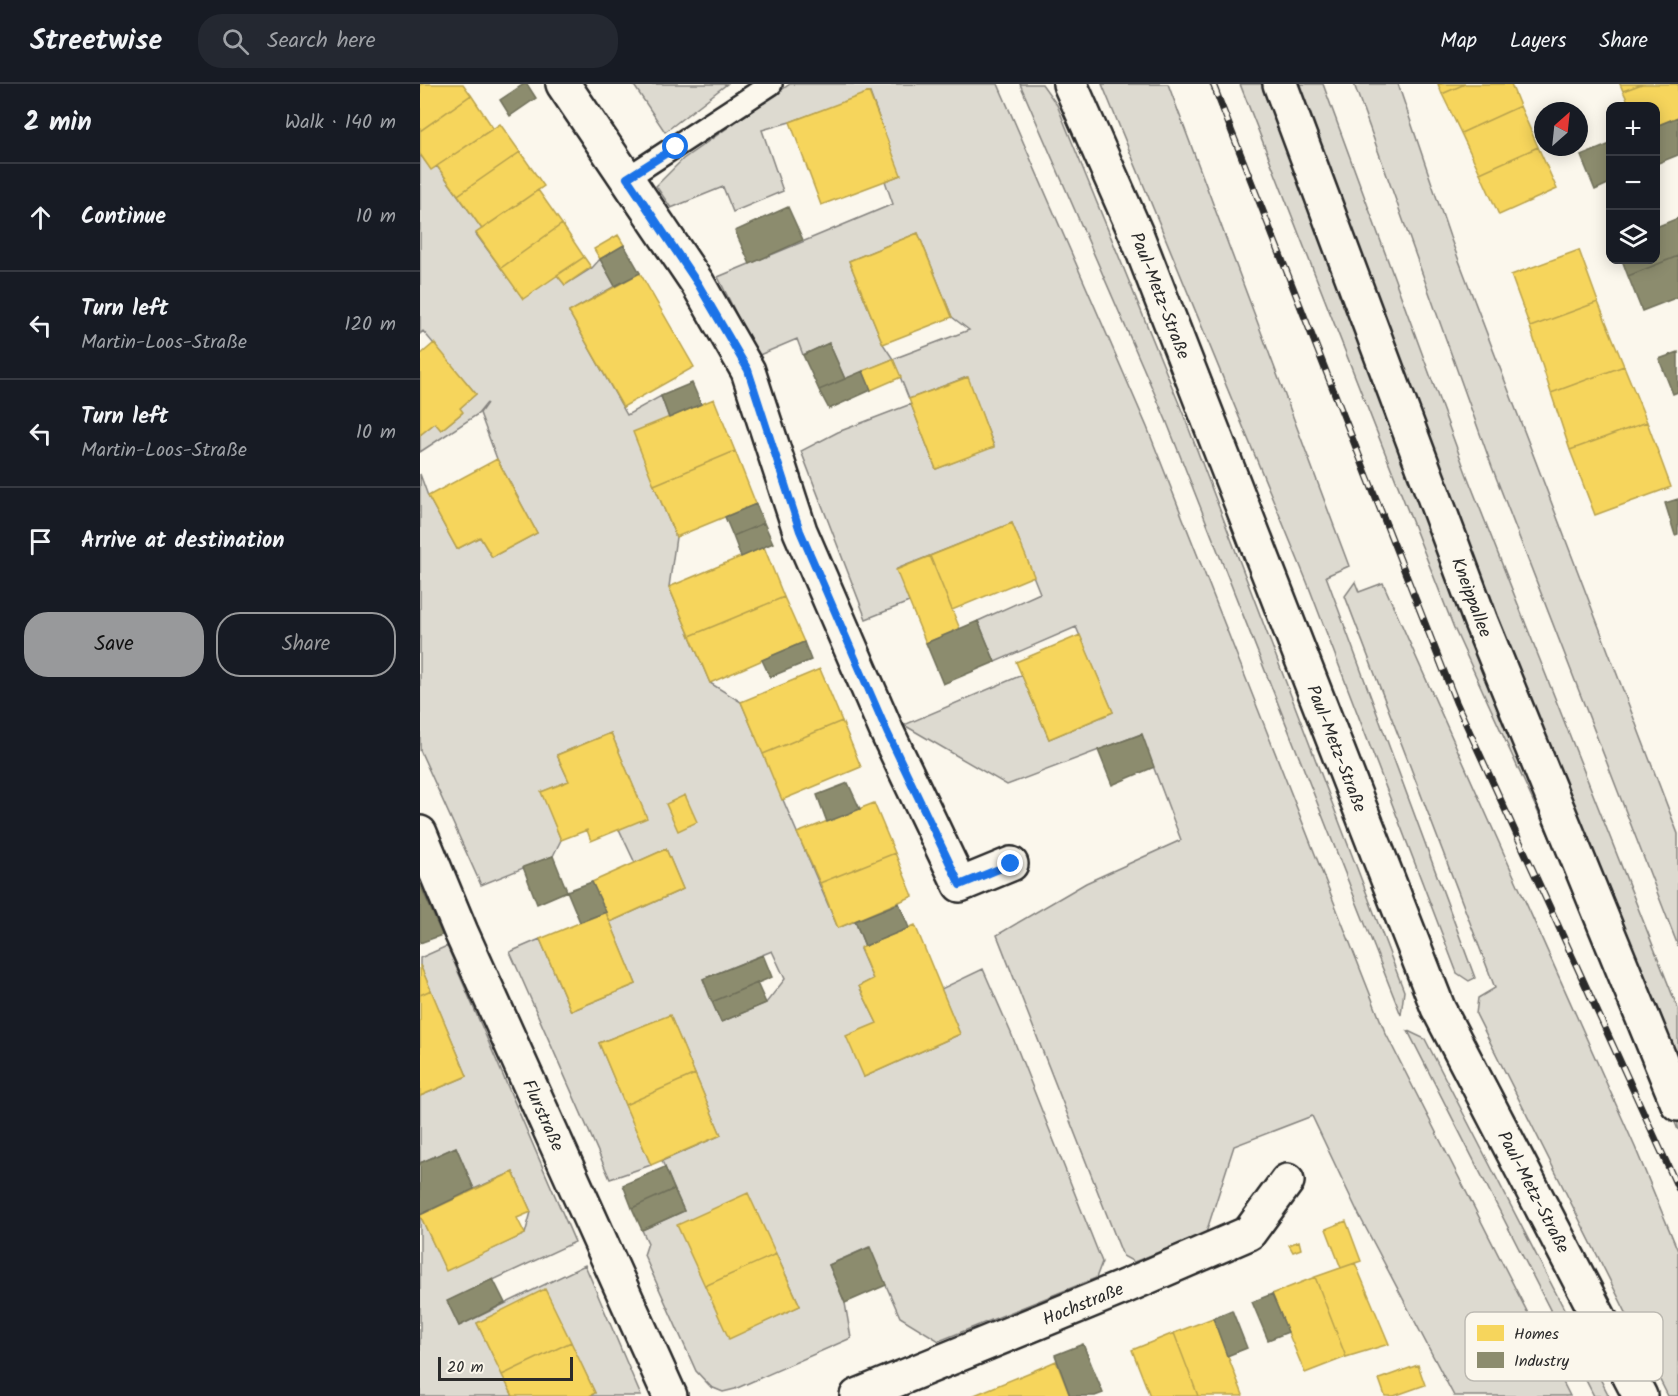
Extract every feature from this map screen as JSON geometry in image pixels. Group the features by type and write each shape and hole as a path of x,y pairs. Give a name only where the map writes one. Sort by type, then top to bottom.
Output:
{"street":[{"path":"563,84 698,284 748,370 800,531 887,732 960,885 1011,864"},
{"name":"Paul-Metz-Straße","path":"1070,84 1137,236 1438,1008 1596,1312"},
{"name":"Kneippallee","path":"1280,84 1481,622 1678,1104"},
{"name":"Flurstraße","path":"420,833 461,932 670,1396"},
{"name":"Hochstraße","path":"857,1396 1124,1287 1249,1233 1287,1181"},
{"name":"Paul-Metz-Straße","path":"1632,1381 1640,1396"}],"lane":[{"path":"627,178 771,84"}],"shaded area":[{"path":"633,84 727,84 665,132"},
{"path":"790,84 998,84 1147,427 1385,1032 1527,1312 1465,1312 1465,1381 1562,1381 1570,1396 1454,1396 1359,1215 1312,1116 1234,1146 1206,1233 1134,1262 1123,1256 997,935 1086,883 1181,840 1141,734 1007,785 904,725 1022,675 1049,739 1113,712 1076,627 995,662 978,621 1040,593 1012,523 897,569 909,602 866,619 801,451 838,432 911,404 936,469 994,446 967,377 909,399 893,359 845,379 829,343 803,355 797,339 757,356 718,277 893,204 885,181 900,175 870,93 762,130 783,191 733,212 723,187 671,208 656,186 683,159","holes":["918,233 952,317 969,330 893,359 883,344 849,261"]},
{"path":"1020,84 1042,84 1057,105 1184,416 1404,991 1401,1015 1166,420"},
{"path":"1102,84 1168,84 1349,566 1326,576 1475,978 1469,981 1457,973 1307,582"},
{"path":"1240,84 1269,84 1678,1106 1678,1130 1638,1031 1454,628"},
{"path":"1290,84 1323,84 1466,473 1678,1009 1678,1079 1494,624"},
{"path":"1354,84 1398,84 1450,237 1678,834 1678,946 1492,467"},
{"path":"420,154 431,169 437,166 482,229 476,234 523,298 557,275 565,285 592,268 600,259 615,286 569,312 627,415 661,396 669,418 654,485 676,537 669,587 710,683 741,702 838,928 855,921 865,946 860,949 873,979 859,986 877,1023 864,1077 960,1034 941,989 983,969 1011,1033 1102,1262 1096,1278 939,1341 900,1317 869,1247 829,1265 845,1303 851,1338 735,1389 723,1392 711,1387 696,1371 644,1255 648,1243 642,1230 684,1211 662,1161 721,1135 670,1016 599,1043 651,1165 610,1179 510,952 540,939 571,1011 636,984 610,922 683,889 666,849 635,863 619,829 646,817 611,733 557,755 569,781 542,792 561,840 553,856 481,885 420,750 420,474 428,496 457,549 480,537 492,557 537,533 497,459 480,413 487,403 478,414 420,452 420,435 435,423 441,430 462,413 460,408 476,394 423,331 420,334","holes":["772,951 785,979 766,1003 721,1022 703,979","776,1254 800,1306 729,1338"]},
{"path":"1355,582 1359,592 1383,583 1635,1147 1678,1251 1678,1396 1668,1396 1660,1381 1663,1381 1663,1312 1626,1312 1476,1014 1478,998 1495,988 1345,596"},
{"path":"447,946 575,1242 448,1301 459,1326 585,1265 641,1396 589,1396 595,1393 545,1290 477,1323 513,1396 420,1396 420,1215 446,1270 525,1234 531,1212 513,1172 474,1189 456,1147 420,1163 420,1096 467,1076 420,965 420,958"},
{"path":"1408,1031 1425,1039 1566,1312 1551,1312"},
{"path":"1586,1381 1601,1381 1609,1396 1594,1396"}],"building: Homes":[{"path":"420,84 463,84 471,95 420,131"},
{"path":"1438,84 1465,84 1442,94"},
{"path":"1465,84 1511,84 1520,106 1461,133 1442,94"},
{"path":"1620,84 1642,84 1623,91"},
{"path":"1642,84 1678,84 1678,117 1660,124 1660,102 1628,102 1623,91"},
{"path":"869,92 901,175 821,205 790,122"},
{"path":"471,95 493,128 431,170 420,154 420,131"},
{"path":"1520,106 1534,138 1534,149 1480,173 1461,133"},
{"path":"500,124 520,152 458,195 437,166"},
{"path":"1534,149 1534,156 1542,156 1557,189 1499,215 1480,173"},
{"path":"520,152 544,186 482,229 458,195"},
{"path":"538,190 562,224 501,268 476,233"},
{"path":"562,224 584,257 523,299 501,268"},
{"path":"918,233 952,317 883,344 849,261"},
{"path":"618,235 624,245 600,259 594,249"},
{"path":"1579,250 1598,302 1530,327 1511,275"},
{"path":"584,257 591,267 565,285 557,275"},
{"path":"640,273 694,367 623,407 569,312"},
{"path":"1598,302 1624,366 1551,393 1530,327"},
{"path":"434,343 476,394 460,408 463,412 441,430 435,423 420,435 420,355"},
{"path":"893,359 901,377 871,390 863,371"},
{"path":"1624,366 1647,422 1570,450 1551,393"},
{"path":"968,377 994,447 936,469 909,399"},
{"path":"714,399 735,451 654,485 633,432"},
{"path":"1647,422 1671,487 1595,515 1570,450"},
{"path":"735,451 756,504 676,537 654,485"},
{"path":"497,459 537,533 492,557 480,537 457,549 428,496"},
{"path":"1012,523 1034,576 952,610 930,556"},
{"path":"764,547 784,597 690,636 669,587"},
{"path":"930,556 960,629 926,643 896,570"},
{"path":"784,597 804,642 710,683 690,636"},
{"path":"1080,635 1113,712 1049,739 1016,662"},
{"path":"820,669 842,721 763,754 741,702"},
{"path":"842,721 861,767 782,800 763,754"},
{"path":"611,733 647,818 591,841 587,830 561,840 541,792 569,781 557,755"},
{"path":"685,795 697,822 678,831 666,804"},
{"path":"874,803 895,853 820,883 797,833"},
{"path":"666,849 683,889 610,922 592,882"},
{"path":"895,853 913,896 838,928 820,883"},
{"path":"606,912 636,984 571,1011 540,939"},
{"path":"915,925 960,1034 864,1077 846,1036 877,1023 859,986 873,979 860,948"},
{"path":"420,965 431,990 420,995"},
{"path":"431,990 467,1076 420,1096 420,995"},
{"path":"670,1015 695,1074 625,1105 599,1043"},
{"path":"695,1074 721,1135 651,1165 625,1105"},
{"path":"513,1172 531,1212 517,1218 525,1234 446,1271 420,1215"},
{"path":"748,1193 776,1254 705,1286 677,1225"},
{"path":"1346,1221 1361,1261 1341,1268 1326,1229"},
{"path":"1299,1241 1301,1249 1293,1252 1289,1245"},
{"path":"776,1254 800,1306 729,1339 705,1286"},
{"path":"1355,1263 1389,1344 1346,1357 1315,1277"},
{"path":"1315,1277 1346,1357 1305,1373 1272,1294"},
{"path":"545,1289 571,1342 502,1375 477,1323"},
{"path":"1213,1318 1243,1395 1241,1396 1198,1396 1174,1333"},
{"path":"1174,1333 1198,1396 1150,1396 1132,1350"},
{"path":"571,1342 595,1393 589,1396 513,1396 502,1375"},
{"path":"1056,1361 1070,1396 972,1396 1033,1371"},
{"path":"1418,1365 1425,1385 1394,1396 1385,1396 1379,1379"}],"building: Industry":[{"path":"527,84 536,98 510,116 500,100"},
{"path":"1678,117 1678,155 1660,162 1660,156 1660,124"},
{"path":"1606,146 1606,185 1595,190 1581,156 1588,156 1588,153"},
{"path":"788,207 803,240 750,264 735,231"},
{"path":"1678,218 1678,256 1660,263 1660,225"},
{"path":"624,245 640,273 615,286 600,259"},
{"path":"1678,256 1678,297 1642,311 1628,276"},
{"path":"1624,264 1658,264 1628,276"},
{"path":"829,343 845,379 819,390 803,355"},
{"path":"1678,352 1678,392 1673,394 1659,359"},
{"path":"863,371 871,390 829,409 819,390"},
{"path":"692,383 701,404 669,418 661,396"},
{"path":"1678,499 1678,534 1675,535 1665,503"},
{"path":"756,504 764,523 733,536 725,517"},
{"path":"764,523 773,543 741,557 733,536"},
{"path":"978,621 995,662 943,684 926,643"},
{"path":"804,642 811,660 770,677 762,660"},
{"path":"1142,734 1154,767 1112,785 1098,750"},
{"path":"848,783 860,809 827,822 817,795"},
{"path":"553,856 567,891 537,904 523,867"},
{"path":"592,882 606,912 580,922 567,891"},
{"path":"420,884 442,935 420,943"},
{"path":"899,903 909,928 865,946 855,921"},
{"path":"763,955 772,977 712,1002 703,979"},
{"path":"757,983 766,1003 721,1022 712,1002"},
{"path":"456,1147 474,1189 420,1215 420,1163"},
{"path":"665,1167 674,1189 632,1208 623,1185"},
{"path":"674,1189 684,1211 642,1230 632,1208"},
{"path":"870,1247 886,1285 845,1303 829,1265"},
{"path":"493,1279 505,1303 459,1326 447,1301"},
{"path":"1272,1294 1288,1332 1268,1340 1252,1302"},
{"path":"1232,1310 1247,1348 1227,1356 1213,1318"},
{"path":"1083,1344 1103,1393 1095,1396 1070,1396 1055,1355"}],"railway":[{"path":"1213,84 1456,702 1678,1188"}],"route":[{"path":"676,147 627,178 698,284 748,370 800,531 887,732 960,885 1011,864"}]}
